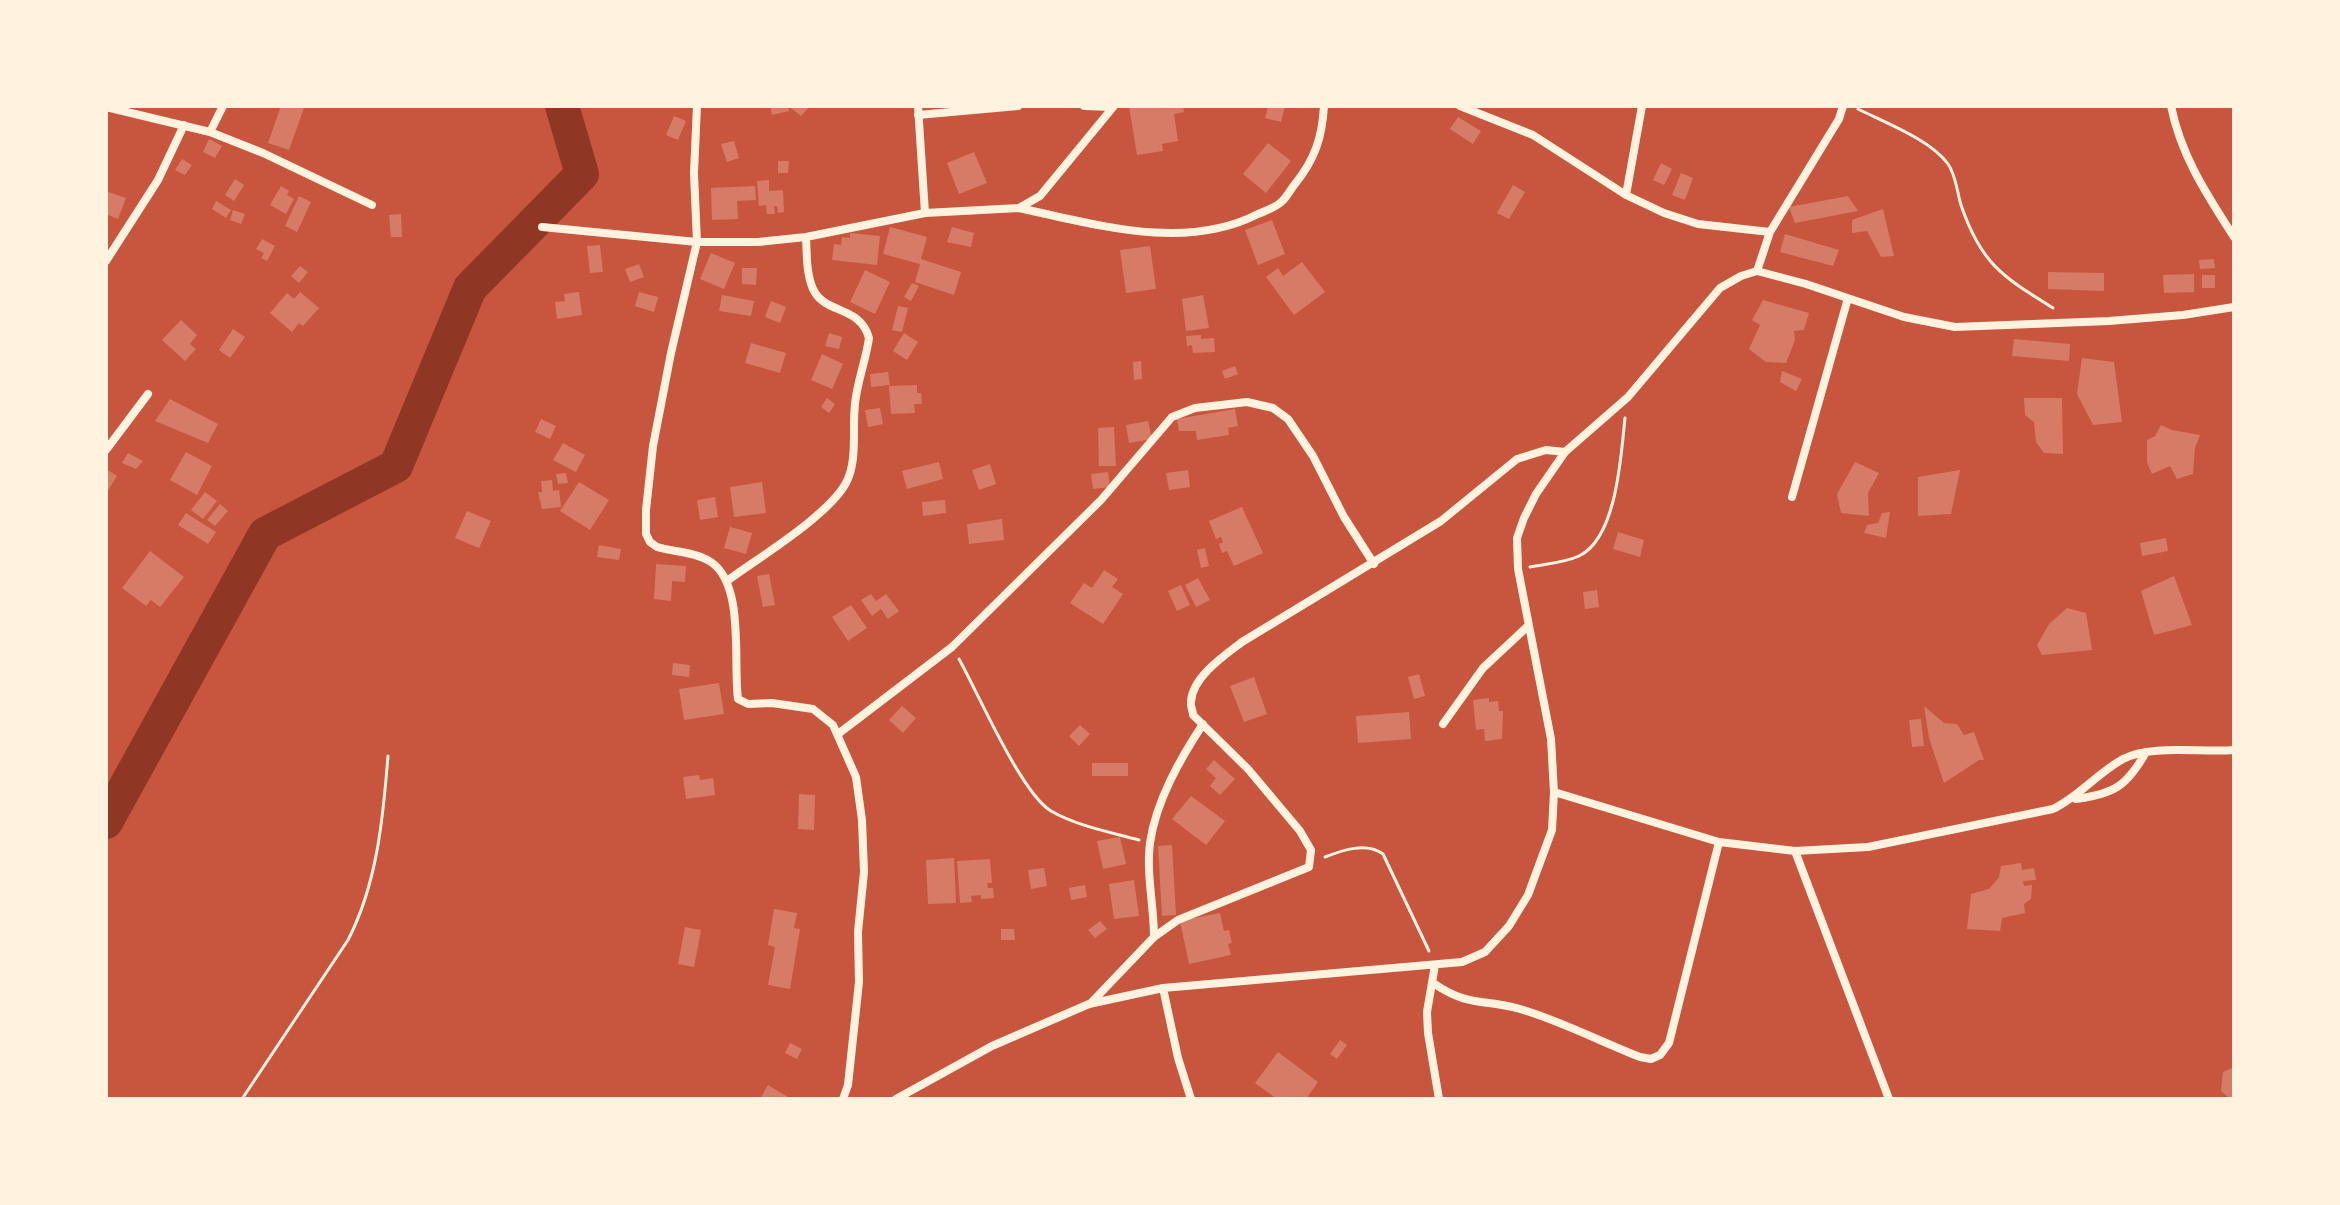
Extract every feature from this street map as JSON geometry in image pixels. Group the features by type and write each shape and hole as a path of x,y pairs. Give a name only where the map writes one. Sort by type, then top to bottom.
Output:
{"street":[{"path":"210,132 223,106"},
{"path":"697,106 694,173 697,242 653,446 646,534 657,547 709,561 727,581 735,617 738,699 748,704 772,703 813,709 833,725 856,777 864,872 858,932 859,982 848,1085 843,1099"},
{"path":"925,213 918,111 1018,106"},
{"path":"1084,106 1114,106"},
{"path":"1019,208 1040,196 1114,106"},
{"path":"542,227 697,242 758,242 806,237 925,213 1019,208 1102,225 1168,233 1206,231 1242,223 1280,203 1312,163 1323,124 1324,106"},
{"path":"1460,106 1533,135 1626,195 1664,213 1698,224 1770,232"},
{"path":"1626,195 1642,106"},
{"path":"1757,271 1770,232 1839,119 1843,106"},
{"path":"2171,106 2180,144 2196,177 2234,237"},
{"path":"106,107 210,132 263,153 372,205"},
{"path":"106,261 158,180 184,125"},
{"path":"727,581 836,497 847,482 852,465 855,401 869,338 859,318 825,302 813,289 806,237"},
{"path":"896,1099 992,1046 1089,1004 1163,988 1462,962 1485,952 1509,926 1528,895 1552,830 1554,792 1551,739 1518,569 1517,538 1524,518 1536,494 1565,452 1628,397 1720,288 1757,271 1904,317 1955,327 2109,321 2234,307"},
{"path":"1792,497 1848,298"},
{"path":"106,450 148,394"},
{"path":"838,734 952,647 1101,500 1172,417 1195,408 1247,402 1273,408 1288,419 1313,456 1344,517 1374,564"},
{"path":"1089,1004 1154,937 1178,920 1253,892 1309,867 1311,863 1311,850 1300,831 1259,781 1193,715 1191,701 1198,684 1242,642 1441,521 1517,459 1546,450 1565,452"},
{"path":"1443,724 1483,668 1528,626"},
{"path":"1154,937 1150,843 1176,769 1203,724"},
{"path":"2072,800 2084,791 2090,780 2126,758 2147,752 2234,750"},
{"path":"1554,792 1719,842 1795,851 1868,847 2034,815 2072,800 2105,795 2135,772 2147,752"},
{"path":"1433,983 1467,1002 1521,1009 1640,1057 1651,1059 1660,1055 1669,1043 1679,1012 1719,842"},
{"path":"1795,851 1889,1099"},
{"path":"1435,965 1427,1012 1439,1099"},
{"path":"1163,988 1178,1058 1191,1099"}],"path":[{"path":"1851,106 1920,141 1945,161 1953,174 1977,245 1987,259 2017,287 2073,321"},
{"path":"1518,569 1573,558 1587,551 1598,538 1609,513 1619,471 1628,397"},
{"path":"952,647 1027,789 1049,810 1081,823 1150,843"},
{"path":"242,1099 359,920 381,833 388,756"},
{"path":"1311,863 1359,848 1379,851 1387,860 1435,965"}],"building":[{"path":"281,106 304,108 289,150 268,143"},
{"path":"770,106 788,106 789,111 772,115"},
{"path":"810,106 801,116 791,108"},
{"path":"1129,106 1183,106 1184,112 1174,114 1178,141 1162,144 1163,151 1137,155"},
{"path":"1268,106 1285,106 1281,122 1265,118"},
{"path":"674,116 686,121 678,140 666,135"},
{"path":"1458,117 1481,131 1473,144 1450,129"},
{"path":"209,139 222,146 215,158 203,152"},
{"path":"734,141 739,158 727,162 721,144"},
{"path":"1268,143 1291,161 1266,193 1243,174"},
{"path":"974,152 987,183 959,194 947,163"},
{"path":"182,159 192,165 185,175 175,170"},
{"path":"778,161 789,161 788,173 778,173"},
{"path":"1661,163 1672,169 1664,185 1653,180"},
{"path":"1681,173 1693,178 1685,200 1672,195"},
{"path":"235,179 244,185 234,201 225,195"},
{"path":"769,180 769,191 783,190 784,212 778,213 777,206 774,206 775,214 767,214 766,205 759,206 757,181"},
{"path":"1513,185 1525,192 1509,219 1497,213"},
{"path":"281,186 294,199 286,214 270,205"},
{"path":"755,186 756,200 737,201 738,219 712,220 711,188"},
{"path":"106,191 126,198 118,219 106,214"},
{"path":"299,196 311,202 297,232 285,226"},
{"path":"1848,196 1858,211 1795,223 1789,207"},
{"path":"216,201 231,210 226,218 212,209"},
{"path":"1883,209 1894,256 1881,257 1867,231 1852,233 1852,220"},
{"path":"233,210 245,214 241,224 230,220"},
{"path":"401,214 402,237 391,237 389,215"},
{"path":"1272,220 1285,254 1258,265 1245,230"},
{"path":"890,227 927,237 921,259 961,272 954,295 915,282 920,264 883,254"},
{"path":"952,227 974,233 971,247 947,242"},
{"path":"850,233 880,236 877,265 832,260 834,244 841,245 842,237 850,238"},
{"path":"1785,234 1839,250 1833,266 1780,252"},
{"path":"262,239 275,246 267,261 261,258 264,253 256,249"},
{"path":"600,245 603,272 590,273 587,246"},
{"path":"1150,246 1156,289 1126,293 1120,250"},
{"path":"711,253 735,263 724,289 700,279"},
{"path":"2214,259 2215,268 2200,269 2199,260"},
{"path":"1302,262 1325,292 1294,315 1266,277 1278,268 1283,276"},
{"path":"639,264 644,277 630,282 625,269"},
{"path":"300,266 308,272 299,283 291,276"},
{"path":"742,268 757,268 756,285 742,284"},
{"path":"865,270 890,282 875,314 850,302"},
{"path":"2048,272 2104,273 2104,291 2048,289"},
{"path":"2194,274 2194,292 2164,293 2163,275"},
{"path":"2202,275 2215,275 2215,288 2202,288"},
{"path":"912,283 919,286 911,301 904,297"},
{"path":"300,292 319,308 303,326 299,323 292,332 270,313 287,293 294,299"},
{"path":"579,292 582,315 557,319 555,302 565,301 564,294"},
{"path":"639,292 658,297 654,312 635,306"},
{"path":"722,295 754,301 751,316 719,311"},
{"path":"1203,295 1209,328 1186,331 1182,299"},
{"path":"1763,300 1809,313 1804,330 1794,331 1795,340 1786,363 1766,362 1749,349 1760,325 1752,320"},
{"path":"771,301 786,307 780,323 765,317"},
{"path":"898,306 908,308 902,332 892,330"},
{"path":"181,320 197,335 190,344 196,349 185,361 162,340"},
{"path":"233,329 245,337 230,358 219,350"},
{"path":"829,333 842,337 839,349 825,346"},
{"path":"904,333 918,342 907,360 893,351"},
{"path":"1201,335 1201,339 1214,338 1215,352 1193,353 1192,345 1187,346 1186,336"},
{"path":"2014,339 2070,344 2069,361 2012,356"},
{"path":"751,343 786,353 780,373 745,363"},
{"path":"822,354 843,364 832,389 811,380"},
{"path":"2082,358 2114,362 2122,422 2093,425 2077,394"},
{"path":"1141,361 1142,379 1134,380 1133,362"},
{"path":"1235,366 1238,374 1225,379 1222,371"},
{"path":"1782,371 1802,379 1796,391 1780,382"},
{"path":"888,372 890,385 871,387 870,374"},
{"path":"917,385 922,404 914,404 915,413 891,414 889,386"},
{"path":"827,398 835,404 829,413 821,407"},
{"path":"2024,398 2062,398 2063,454 2044,453 2036,442 2034,422 2025,415"},
{"path":"170,399 218,424 208,443 155,421"},
{"path":"880,408 883,424 868,427 865,410"},
{"path":"1235,409 1238,426 1228,428 1229,435 1197,440 1196,431 1179,431 1177,419"},
{"path":"541,419 556,426 550,439 535,432"},
{"path":"1148,421 1152,439 1129,443 1126,425"},
{"path":"2161,425 2200,435 2195,448 2193,474 2177,479 2170,466 2152,474 2147,462 2147,440 2155,436"},
{"path":"1114,427 1116,466 1099,466 1098,428"},
{"path":"563,443 585,455 576,472 553,460"},
{"path":"186,452 212,466 197,495 170,480"},
{"path":"128,453 143,461 136,469 122,463"},
{"path":"939,462 943,479 907,489 902,471"},
{"path":"1855,462 1879,473 1868,493 1869,516 1841,513 1837,494"},
{"path":"990,464 996,484 979,490 972,470"},
{"path":"106,469 117,476 106,494"},
{"path":"1188,470 1190,487 1169,490 1166,473"},
{"path":"1960,470 1951,514 1918,516 1918,477"},
{"path":"1108,472 1110,487 1093,489 1091,474"},
{"path":"566,473 568,483 558,484 556,474"},
{"path":"552,480 553,491 559,490 561,507 542,509 538,492 542,492 541,481"},
{"path":"579,482 609,500 590,530 560,511"},
{"path":"762,482 766,513 734,517 730,487"},
{"path":"205,492 217,501 203,519 191,510"},
{"path":"715,497 718,517 700,520 697,500"},
{"path":"945,500 946,513 923,516 922,502"},
{"path":"220,504 228,511 215,526 207,520"},
{"path":"1242,507 1263,553 1234,566 1227,551 1222,553 1219,544 1223,542 1221,537 1216,539 1209,521"},
{"path":"467,511 491,521 479,548 455,538"},
{"path":"1890,512 1886,538 1864,533 1867,525 1878,523 1882,513"},
{"path":"186,513 216,532 208,544 178,525"},
{"path":"1002,519 1004,540 969,544 967,524"},
{"path":"730,527 752,533 746,554 724,548"},
{"path":"1618,532 1644,540 1640,557 1613,549"},
{"path":"2166,538 2168,551 2142,556 2140,543"},
{"path":"599,545 621,549 619,560 597,557"},
{"path":"1205,548 1209,566 1201,568 1197,550"},
{"path":"150,551 184,577 160,607 151,600 146,606 122,588"},
{"path":"656,564 686,566 685,582 672,581 671,601 654,599"},
{"path":"1104,570 1118,579 1112,587 1123,594 1103,624 1070,603 1084,583 1092,588"},
{"path":"769,574 775,605 763,607 757,576"},
{"path":"2174,576 2192,625 2154,635 2141,591"},
{"path":"1198,578 1210,600 1196,607 1185,585"},
{"path":"1181,585 1190,605 1177,611 1168,591"},
{"path":"1597,590 1599,607 1585,609 1583,592"},
{"path":"871,594 876,601 886,594 899,611 888,619 881,609 872,616 861,600"},
{"path":"851,605 867,628 848,641 832,617"},
{"path":"2067,608 2086,613 2092,650 2042,655 2037,645 2049,624"},
{"path":"673,663 690,665 689,677 672,675"},
{"path":"1419,674 1425,696 1414,699 1408,677"},
{"path":"1254,677 1267,714 1244,722 1230,686"},
{"path":"719,683 724,714 684,720 679,689"},
{"path":"1489,698 1489,702 1498,701 1499,711 1503,711 1502,739 1485,741 1484,729 1476,730 1473,700"},
{"path":"902,706 916,718 903,733 889,720"},
{"path":"1924,706 1944,723 1957,724 1964,735 1974,732 1984,760 1979,760 1944,783 1929,738"},
{"path":"1409,712 1411,739 1358,743 1356,716"},
{"path":"1921,719 1924,746 1912,747 1909,720"},
{"path":"1080,725 1090,734 1079,746 1069,736"},
{"path":"1214,760 1235,779 1220,795 1210,786 1216,778 1206,769"},
{"path":"1092,763 1128,763 1128,776 1092,776"},
{"path":"699,775 700,780 713,778 715,795 686,799 683,777"},
{"path":"799,794 815,795 814,830 798,829"},
{"path":"1191,796 1225,821 1206,845 1172,819"},
{"path":"1120,837 1126,864 1103,869 1097,841"},
{"path":"1172,845 1176,915 1162,916 1158,846"},
{"path":"954,858 956,903 928,904 926,860"},
{"path":"990,859 992,883 987,883 988,888 993,888 994,898 971,896 972,902 960,903 957,861"},
{"path":"2021,863 2022,870 2034,868 2036,880 2023,881 2024,886 2032,885 2031,899 2024,904 2025,913 2002,918 2000,931 1967,929 1971,894 1989,889 1999,877 2001,866"},
{"path":"1044,868 1047,886 1031,889 1028,870"},
{"path":"1134,880 1139,916 1114,919 1109,884"},
{"path":"1085,885 1087,897 1071,900 1069,888"},
{"path":"774,909 797,913 794,928 800,929 790,989 768,985 775,947 768,945"},
{"path":"1220,913 1224,931 1229,930 1231,955 1189,964 1180,921"},
{"path":"1100,921 1107,929 1095,938 1088,930"},
{"path":"685,927 701,930 694,967 678,964"},
{"path":"1001,929 1014,929 1015,940 1001,940"},
{"path":"1340,1040 1347,1045 1337,1059 1330,1054"},
{"path":"790,1043 802,1049 797,1059 785,1053"},
{"path":"1278,1052 1318,1082 1306,1099 1277,1099 1255,1083"},
{"path":"2234,1067 2234,1099 2230,1099 2221,1091 2223,1072"},
{"path":"768,1085 791,1099 760,1099"}],"waterway":[{"path":"106,822 265,534 396,466 470,288 582,174 562,106"}]}
